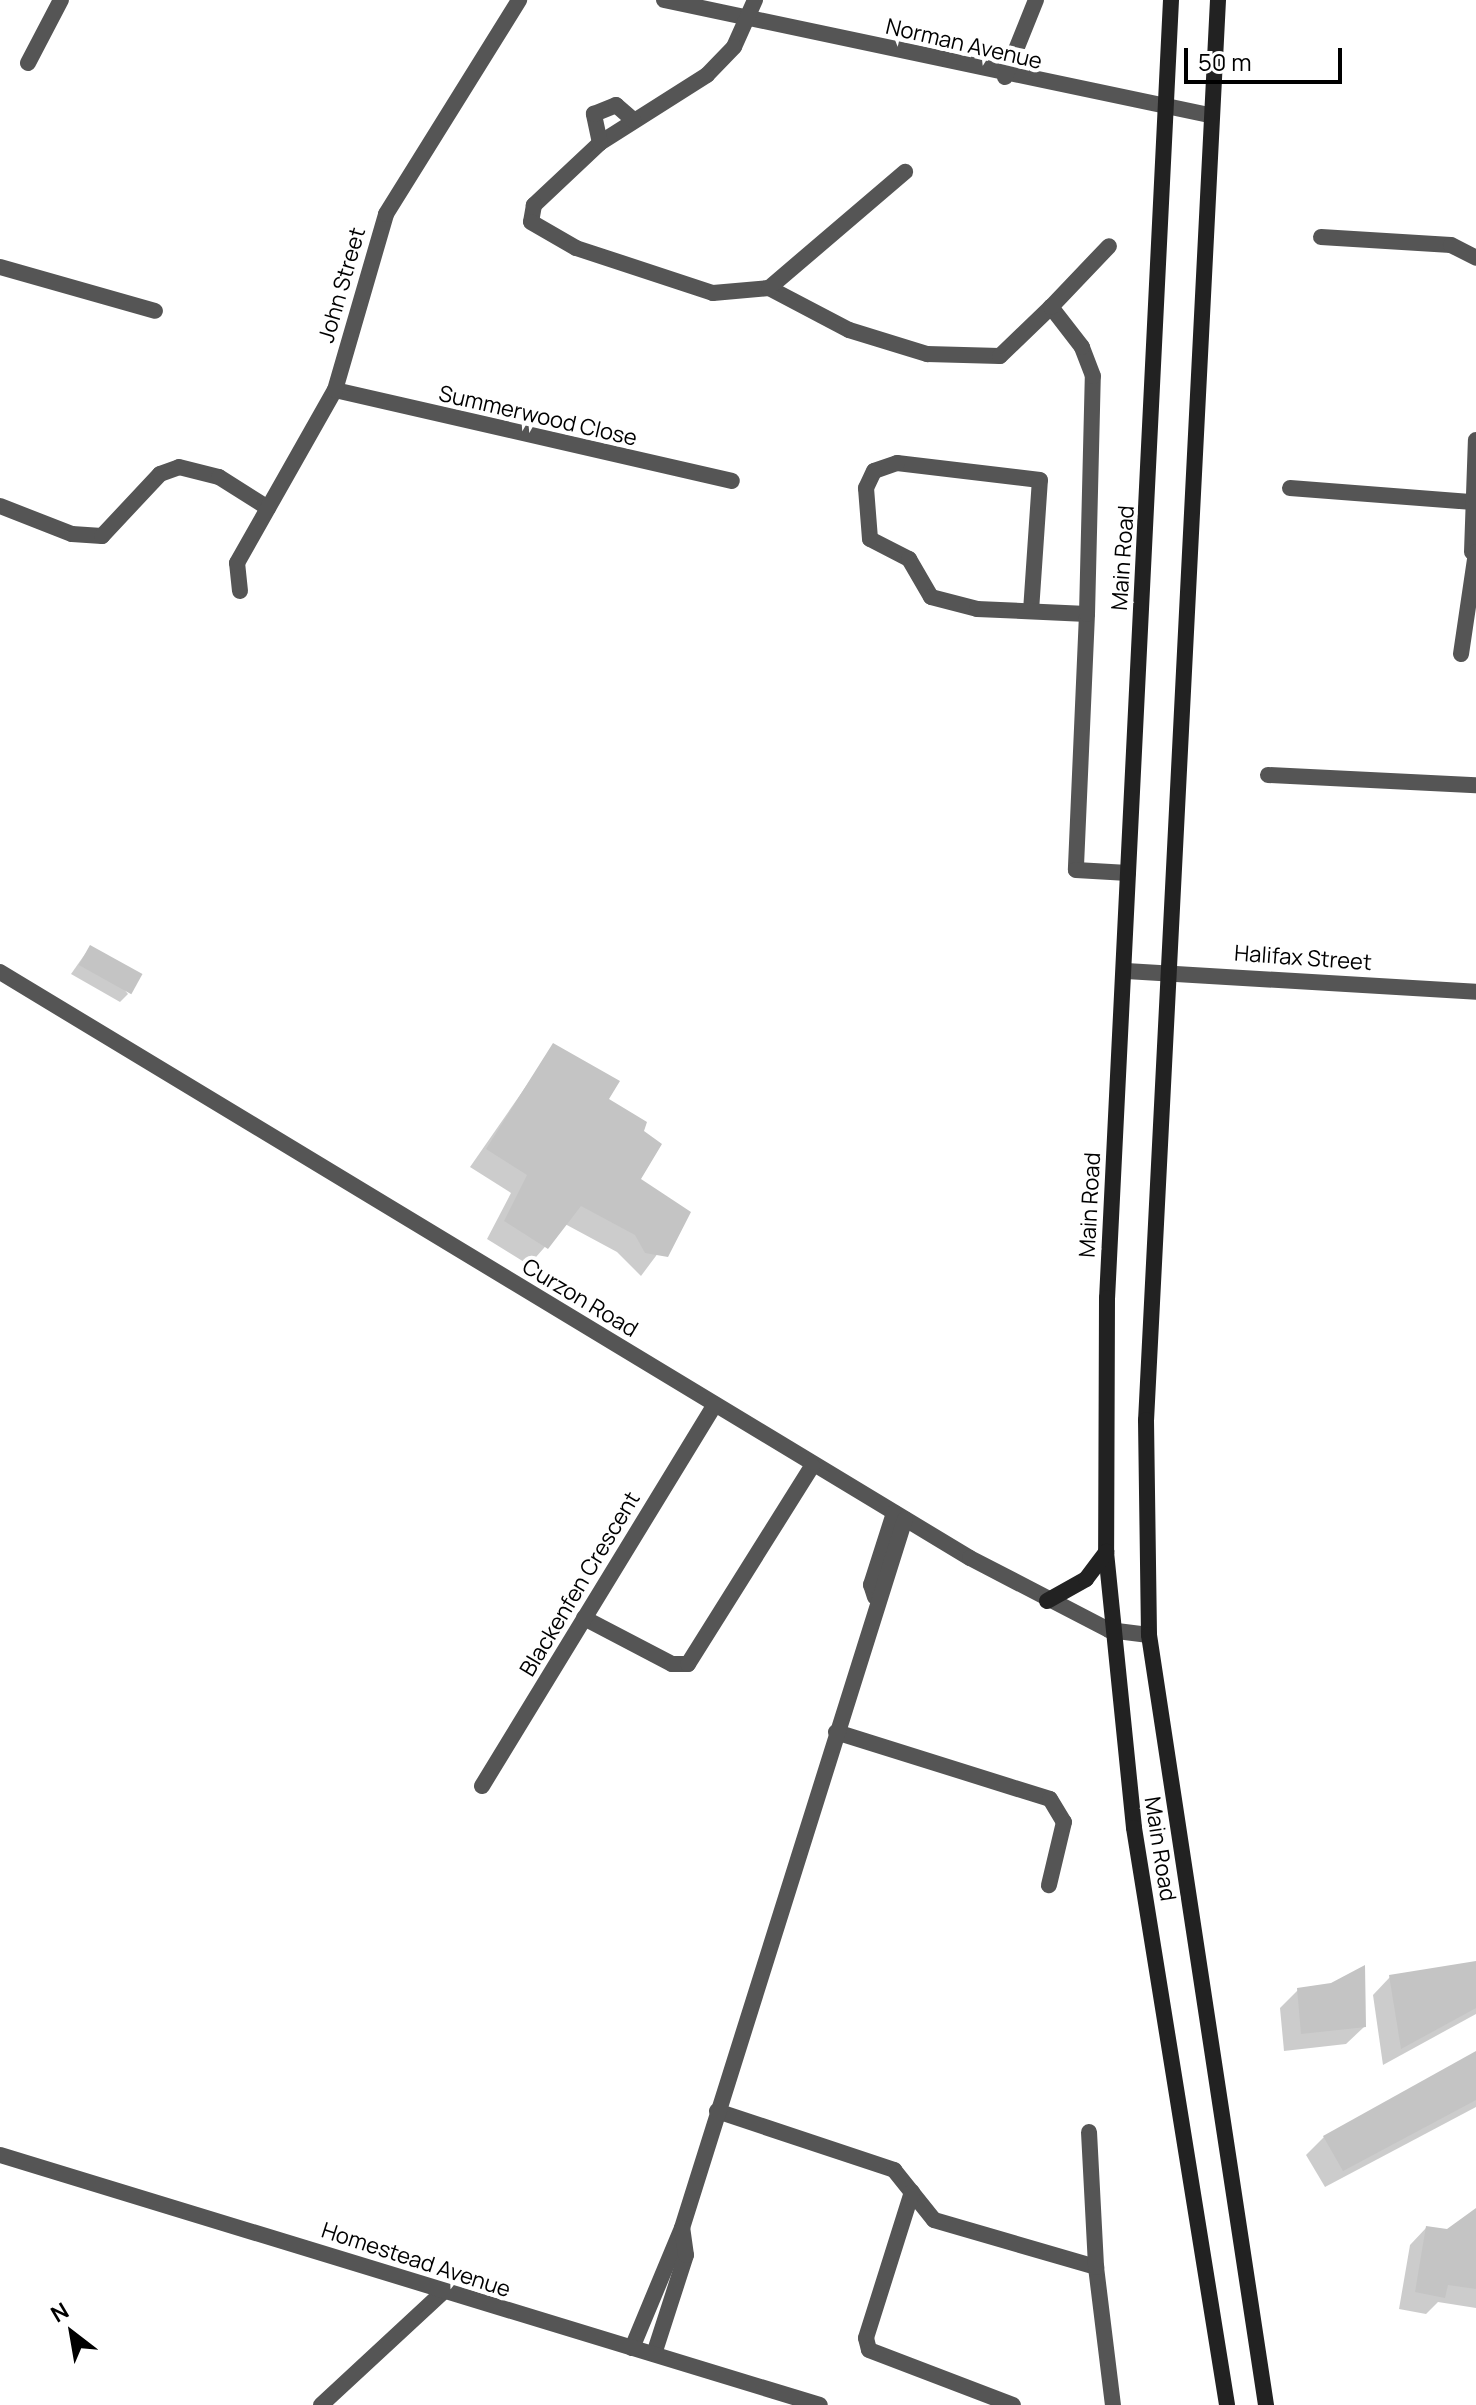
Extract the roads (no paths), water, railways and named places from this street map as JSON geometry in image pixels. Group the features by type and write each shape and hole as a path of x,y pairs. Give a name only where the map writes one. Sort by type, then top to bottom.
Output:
{"main road":[{"name":"Main Road","path":"1171,0 1163,109 1126,971 1107,1298 1106,1552 1109,1630 1227,2405"},
{"name":"Main Road","path":"1218,0 1209,115 1146,1420 1149,1635 1266,2405"},
{"path":"1047,1601 1086,1579 1106,1552"}],"street":[{"path":"28,63 61,0"},
{"name":"John Street","path":"240,591 237,563 335,390 386,214 519,0"},
{"name":"Norman Avenue","path":"664,0 1005,77 1163,109 1209,115"},
{"path":"755,0 751,18 699,83 633,120 600,143 534,205 531,222 576,248 713,293 769,288 892,346 972,359 1006,353 1109,246"},
{"path":"1005,77 1036,0"},
{"path":"600,143 594,114 616,105 633,120"},
{"path":"769,288 905,172"},
{"path":"1321,237 1451,245 1476,258"},
{"path":"0,267 155,311"},
{"path":"1051,307 1082,347 1093,376 1076,870 1128,873"},
{"name":"Summerwood Close","path":"335,390 732,481"},
{"path":"1461,654 1474,552 1476,440"},
{"path":"1031,611 1040,480 897,463 874,471 866,488 870,539 909,559 927,594 977,609 1087,614"},
{"path":"0,506 72,534 102,536 160,474 179,467 219,477 268,508"},
{"path":"1290,488 1473,502"},
{"path":"1268,775 1476,785"},
{"name":"Halifax Street","path":"1126,971 1169,971 1476,992"},
{"name":"Curzon Road","path":"0,972 715,1404 812,1466 1047,1601 1109,1630 1149,1635"},
{"name":"Blackenfen Crescent","path":"482,1786 715,1404"},
{"path":"584,1618 672,1664 688,1664 812,1466"},
{"path":"632,2348 682,2228 836,1732 875,1597 871,1585 900,1516"},
{"path":"836,1732 1050,1799 1064,1822 1049,1885"},
{"path":"717,2111 885,2166 912,2192 934,2220 1096,2267"},
{"path":"1089,2132 1096,2267 1113,2405"},
{"name":"Homestead Avenue","path":"0,2155 442,2293 820,2405"},
{"path":"912,2192 866,2338 869,2350 1013,2405"},
{"path":"654,2354 686,2255 682,2228"},
{"path":"321,2405 442,2293"}]}
